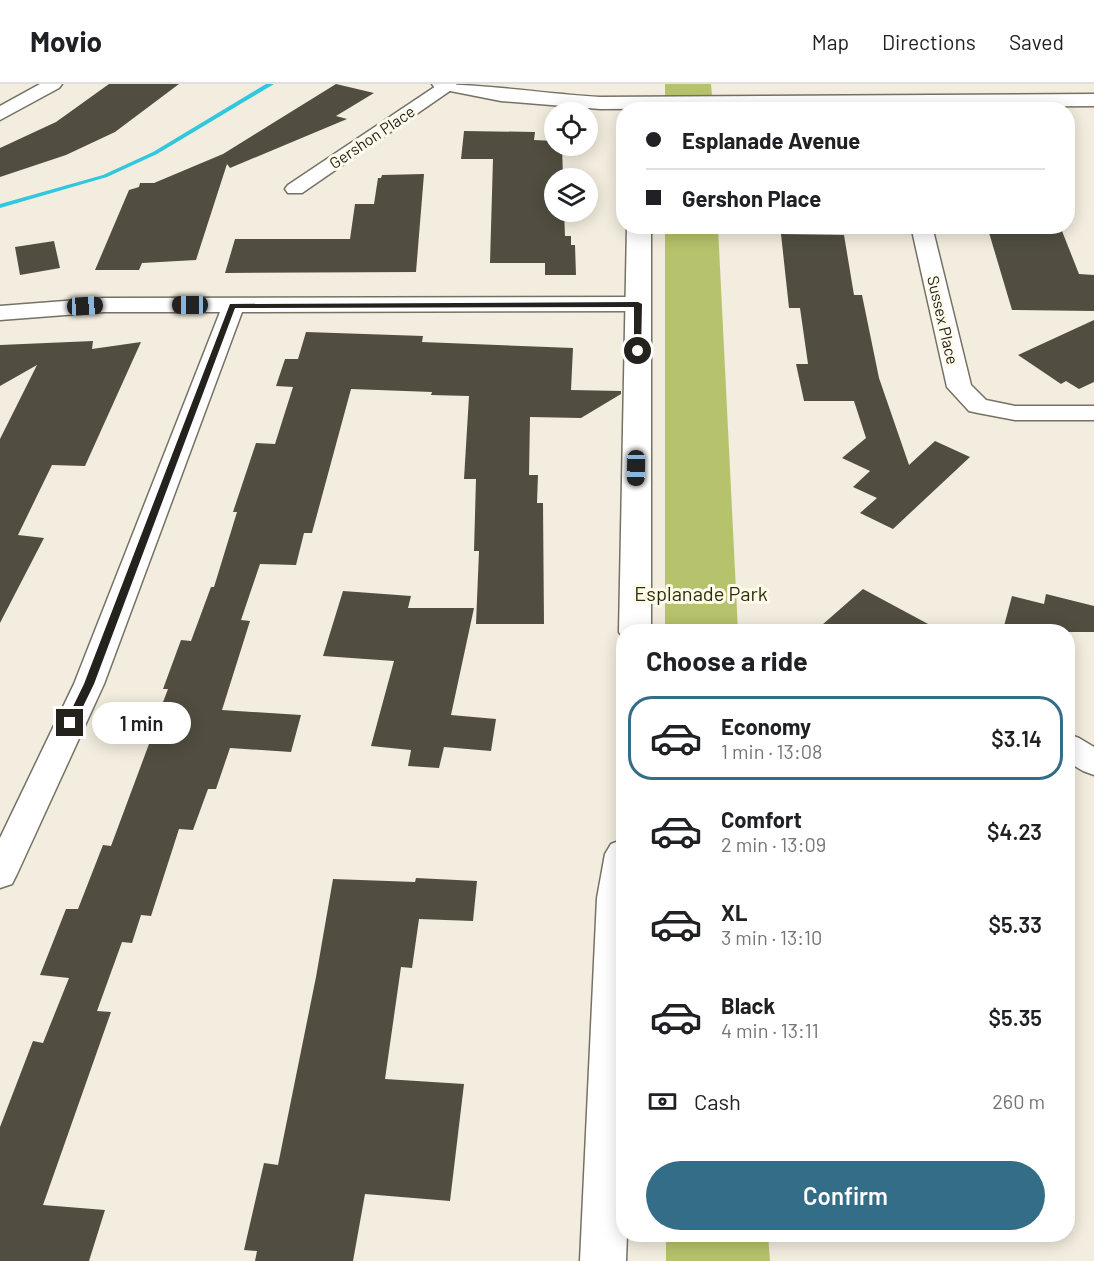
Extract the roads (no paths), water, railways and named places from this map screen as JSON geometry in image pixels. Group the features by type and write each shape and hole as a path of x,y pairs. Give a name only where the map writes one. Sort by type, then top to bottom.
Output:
{"street":[{"path":"0,114 53,84"},
{"path":"445,85 553,101 637,99 764,102"},
{"name":"Gershon Place","path":"296,189 445,85"},
{"path":"1013,102 1094,100"},
{"path":"635,624 639,234"},
{"name":"Sussex Place","path":"923,234 959,387 978,406 1015,413 1094,413"},
{"path":"0,313 104,305 638,304"},
{"path":"0,874 89,684 233,306"},
{"path":"1075,751 1094,763"},
{"path":"603,1261 616,898"}],"waterway":[{"path":"0,206 105,176 155,153 271,84"}],"park label":[{"name":"Esplanade Park","path":"701,594"}]}
